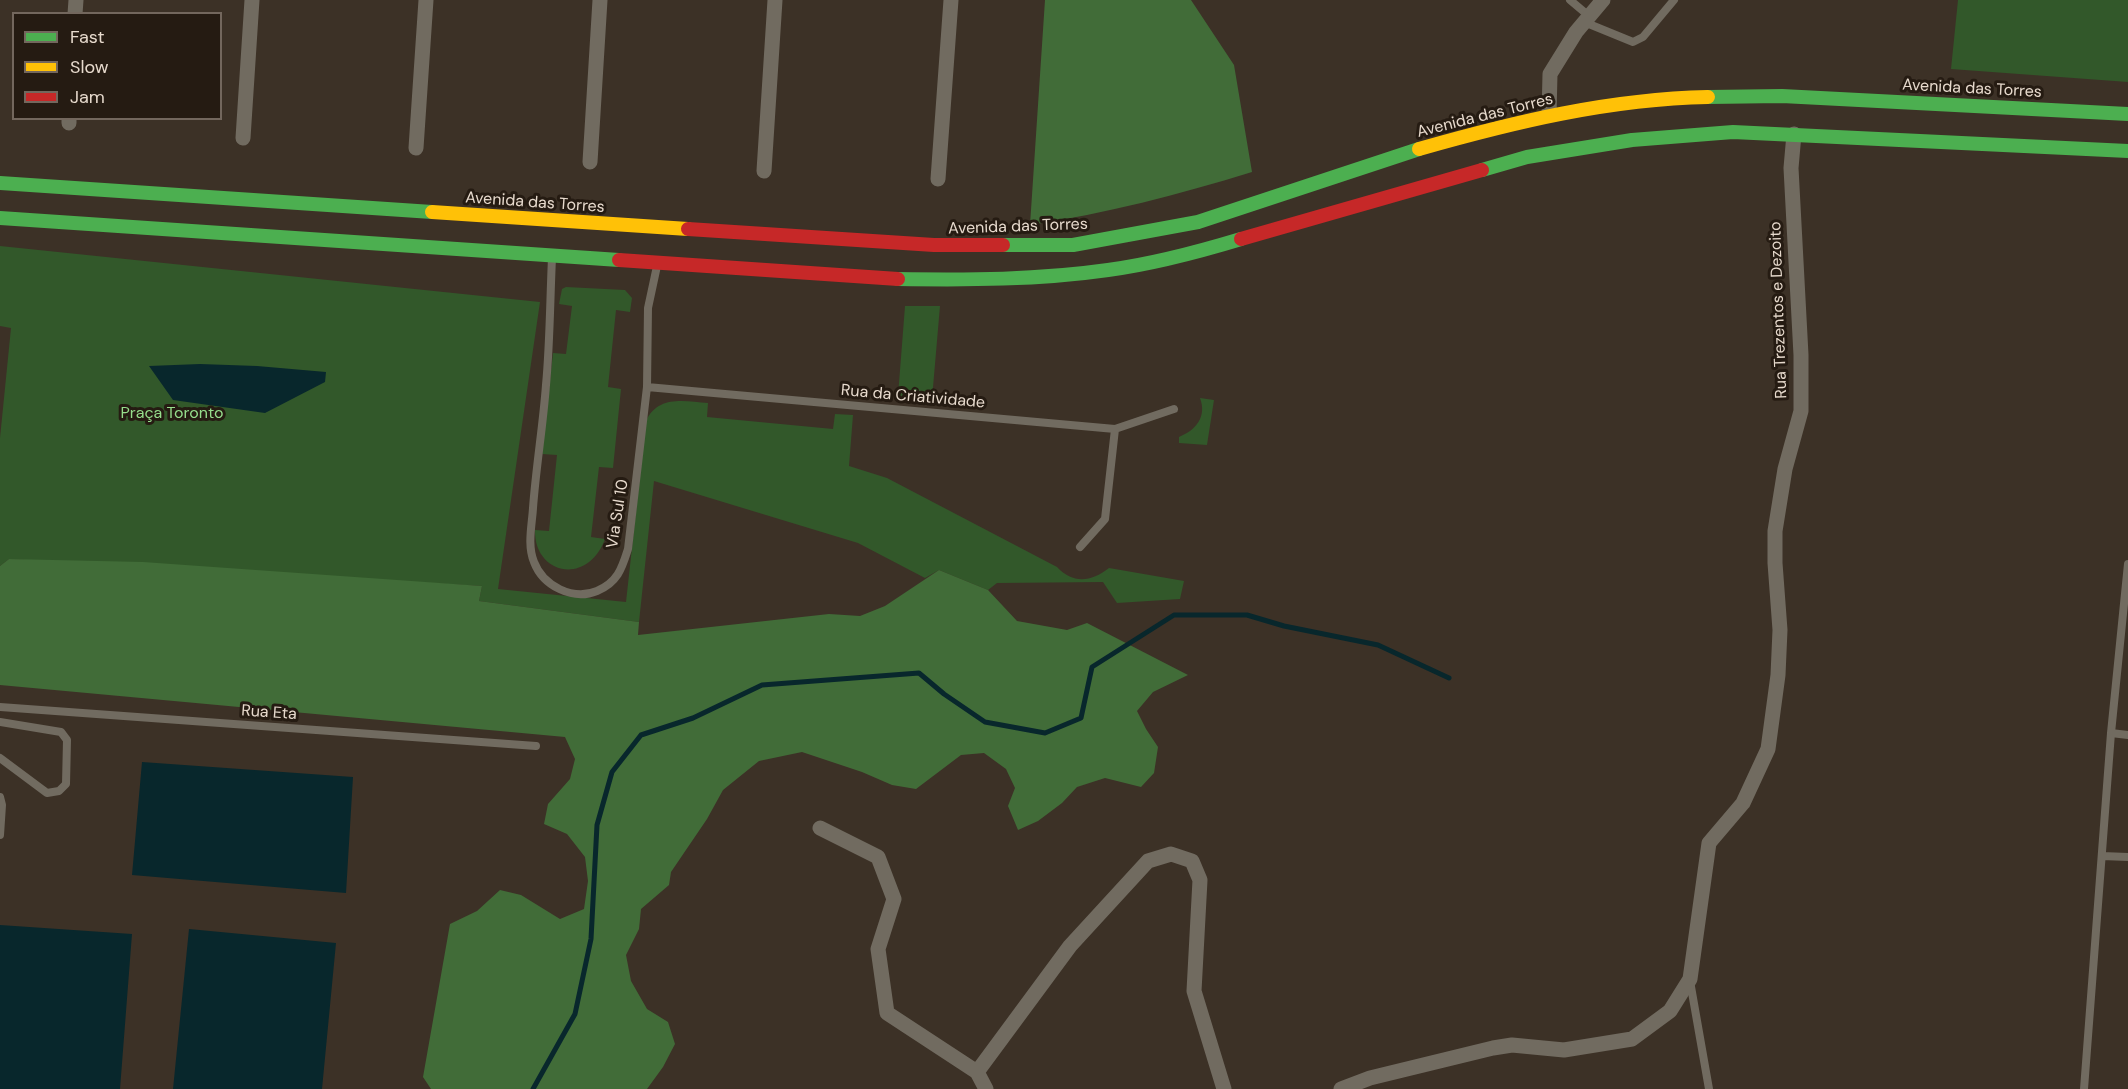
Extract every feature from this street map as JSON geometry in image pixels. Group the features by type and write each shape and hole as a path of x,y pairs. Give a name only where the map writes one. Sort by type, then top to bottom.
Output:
{"main road":[{"name":"Avenida das Torres","path":"0,183 108,202 934,245 1073,245 1198,222 1409,152 1549,115 1680,98 1732,95 1782,96 2128,114"},
{"path":"0,218 897,279 978,280 1108,270 1198,252 1527,157 1632,140 1733,132 2128,151"},
{"path":"99,225 108,202"}],"street":[{"path":"243,138 252,0"},
{"path":"416,147 426,0"},
{"path":"590,162 600,0"},
{"path":"764,171 775,0"},
{"path":"938,179 951,0"},
{"path":"1549,115 1550,74 1576,32 1603,0"},
{"name":"Rua Trezentos e Dezoito","path":"1341,1089 1370,1084 1512,1045 1564,1050 1632,1039 1670,1011 1690,979 1709,843 1743,803 1768,749 1778,675 1780,630 1775,531 1785,469 1801,411 1801,355 1791,168 1794,134"},
{"path":"820,828 878,857 894,899 878,949 887,1013 977,1072 986,1089"},
{"path":"977,1072 1070,946 1148,861 1171,854 1192,861 1200,880 1194,991 1224,1089"}],"lane":[{"path":"1569,0 1587,19 1633,42 1643,37 1674,0"},
{"name":"Via Sul 10","path":"552,256 546,385 530,545 533,561 539,572 561,590 577,594 596,592 613,582 628,549 647,387 648,308 658,262"},
{"name":"Rua da Criatividade","path":"647,387 1114,429 1174,410"},
{"path":"1080,547 1105,519 1114,429"},
{"path":"2084,1089 2111,734 2128,564"},
{"name":"Rua Eta","path":"0,706 536,746"},
{"path":"0,722 61,732 65,735 68,740 66,784 59,791 47,793 0,758"},
{"path":"2111,734 2128,735"},
{"path":"0,797 2,805 0,835"},
{"path":"2102,856 2128,857"},
{"path":"1690,979 1708,1089"}],"green space":[{"path":"1045,0 1191,0 1234,65 1252,172 1142,203 1030,225"},
{"path":"1958,0 2128,0 2128,82 1951,69"},
{"name":"Praça Toronto","path":"0,246 540,302 498,589 626,602 646,421 657,407 665,403 681,401 708,403 707,417 833,429 835,414 853,415 849,466 887,478 1057,567 1069,576 1089,578 1109,568 1184,581 1180,599 1117,603 1103,582 997,583 988,590 939,570 925,578 858,543 654,481 639,622 479,601 482,586 9,559 0,566 0,438 11,328 0,326"},
{"path":"566,287 625,290 632,298 630,312 616,310 608,387 621,389 613,468 599,467 591,537 605,539 597,554 587,564 575,569 563,569 552,565 543,557 537,545 535,530 549,531 557,455 542,454 553,353 566,354 572,306 559,304 562,289"},
{"path":"905,306 940,306 932,399 898,396"},
{"path":"1200,398 1214,400 1207,445 1179,443 1179,437 1195,427 1201,417"},
{"path":"9,559 143,562 482,586 479,601 639,622 638,635 829,614 860,616 885,606 939,570 988,590 1017,621 1067,630 1087,623 1188,675 1153,692 1137,711 1158,747 1154,773 1141,787 1105,778 1077,787 1062,803 1038,821 1018,830 1008,806 1015,788 1006,769 984,753 961,755 916,789 892,785 862,772 802,752 759,761 723,790 707,819 671,872 669,885 641,909 639,929 626,955 631,981 647,1009 668,1022 675,1044 663,1067 647,1089 431,1089 423,1077 450,924 477,911 500,890 521,895 560,919 584,909 588,881 585,857 567,834 544,824 548,804 570,779 575,759 565,737 0,685 0,566"}],"water":[{"path":"200,364 326,372 325,382 265,413 173,400 149,366"},
{"path":"142,762 353,777 346,893 132,875"},
{"path":"0,925 132,934 120,1089 0,1089"},
{"path":"189,929 336,943 322,1089 173,1089"}],"waterway":[{"path":"533,1089 575,1014 591,939 597,825 612,772 641,735 693,718 762,685 919,673 944,694 985,722 1045,733 1081,718 1092,667 1174,615 1247,615 1284,626 1378,645 1449,678"}],"traffic: fast":[{"path":"1708,97 1782,96 2128,114"},
{"path":"1482,170 1527,157 1632,140 1733,132 2128,151"},
{"path":"1003,245 1073,245 1198,222 1419,149"},
{"path":"0,183 432,212"},
{"path":"0,218 619,260"},
{"path":"898,279 1003,279 1082,273 1159,261 1241,239"}],"traffic: slow":[{"path":"1419,149 1526,121 1598,107 1708,97"},
{"path":"432,212 688,229"}],"traffic: jam":[{"path":"1241,239 1482,170"},
{"path":"688,229 934,245 1003,245"},
{"path":"619,260 898,279"}]}
